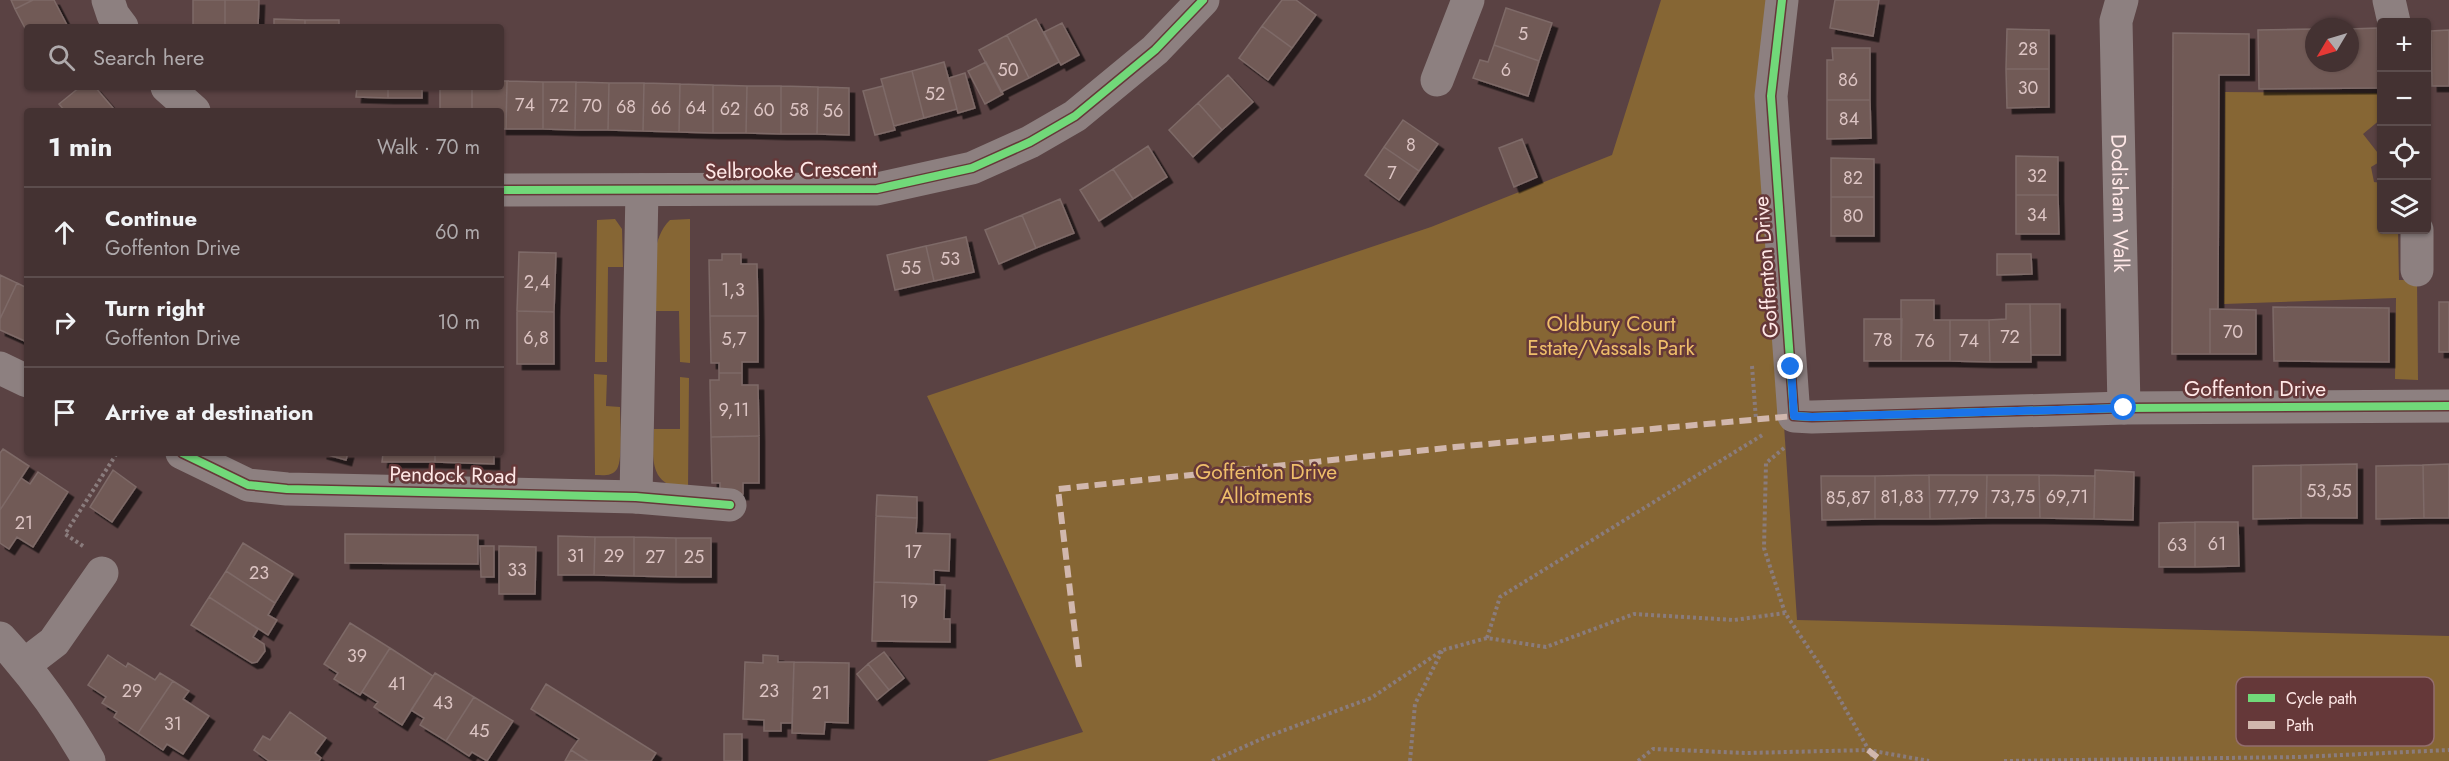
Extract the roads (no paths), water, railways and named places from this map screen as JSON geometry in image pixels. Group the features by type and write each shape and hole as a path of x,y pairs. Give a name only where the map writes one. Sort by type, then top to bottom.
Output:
{"street":[{"path":"108,0 113,15 120,24"},
{"name":"Selbrooke Crescent","path":"504,190 877,189 972,168 1030,142 1075,116 1155,50 1203,0"},
{"path":"1437,80 1468,0"},
{"name":"Goffenton Drive","path":"1782,0 1771,96 1794,428 1812,417 2124,408 2449,406"},
{"name":"Dodisham Walk","path":"2122,0 2116,21 2124,408"},
{"path":"2389,0 2393,18"},
{"path":"170,90 191,108"},
{"path":"636,497 642,190"},
{"path":"2417,234 2418,270"},
{"path":"0,368 24,380"},
{"name":"Pendock Road","path":"188,456 248,485 278,488 636,497 730,505"},
{"path":"24,665 54,642 102,573"},
{"path":"0,638 24,665 75,737 89,761"}],"park label":[{"name":"Oldbury Court Estate/Vassals Park","path":"1611,336"},
{"name":"Goffenton Drive Allotments","path":"1266,484"}]}
